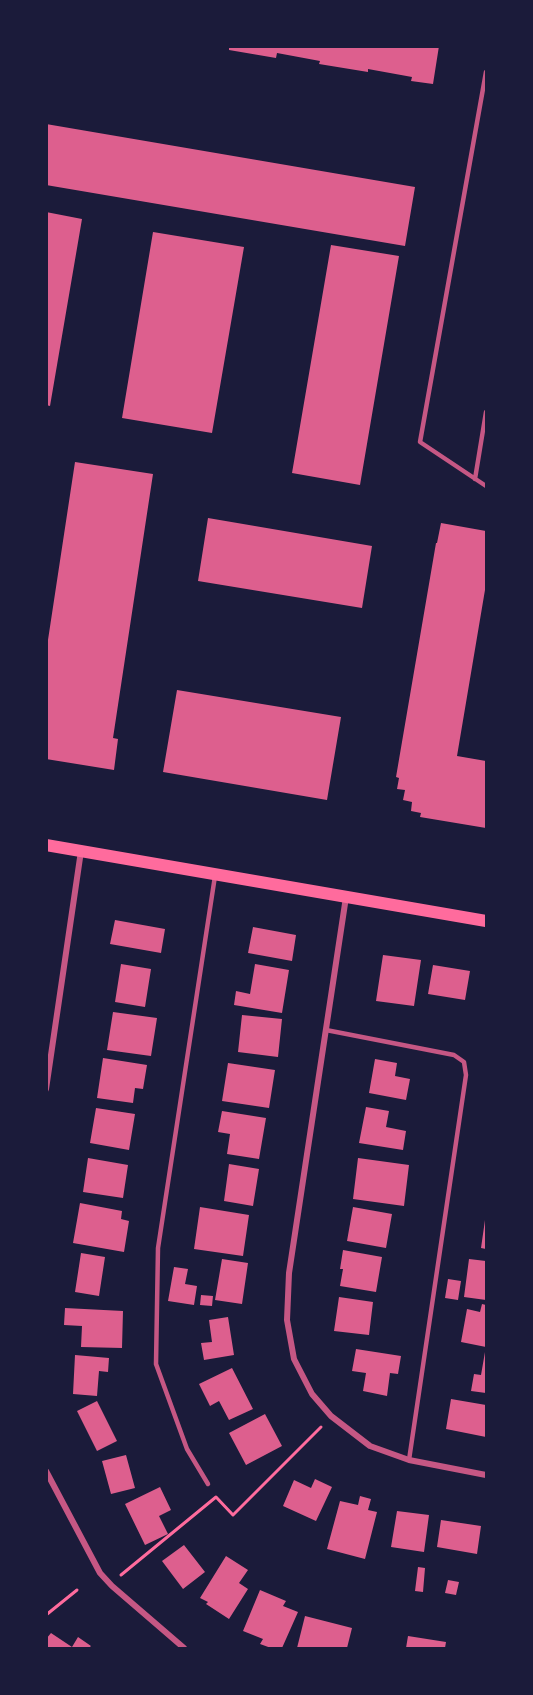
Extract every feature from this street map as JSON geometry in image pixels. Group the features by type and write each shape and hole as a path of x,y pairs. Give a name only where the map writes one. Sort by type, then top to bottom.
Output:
{"main road":[{"path":"46,845 486,921"}],"street":[{"path":"46,1089 81,851"},
{"path":"346,896 289,1273 287,1320 294,1359 312,1394 331,1416 370,1446 409,1460 486,1474"},
{"path":"46,1471 100,1573 184,1648"}],"lane":[{"path":"486,72 420,442 486,486"},
{"path":"475,479 486,412"},
{"path":"208,1484 187,1449 156,1364 158,1248 216,874"},
{"path":"326,1030 454,1054 464,1062 466,1075 409,1460"}],"path":[{"path":"121,1575 216,1497 233,1515 321,1427"},
{"path":"46,1615 77,1590"}],"building":[{"path":"229,46 439,46 433,84 411,81 412,77 368,69 368,72 319,64 320,61 277,53 276,58 229,50"},
{"path":"46,124 415,187 405,246 46,185"},
{"path":"46,212 82,219 50,406 46,405"},
{"path":"153,232 244,247 212,433 122,418"},
{"path":"331,245 399,256 360,485 292,473"},
{"path":"75,462 153,474 113,738 118,739 114,770 46,759 46,653"},
{"path":"208,518 372,546 362,608 198,581"},
{"path":"441,523 486,531 486,584 457,756 486,761 486,828 420,817 421,813 411,811 412,802 403,800 405,790 397,789 399,778 396,777"},
{"path":"177,690 341,717 327,800 163,772"},
{"path":"115,920 165,929 161,953 110,944"},
{"path":"253,927 296,935 292,961 248,953"},
{"path":"383,955 421,960 414,1006 376,1001"},
{"path":"121,964 151,969 145,1007 115,1002"},
{"path":"255,964 289,970 282,1013 234,1005 236,991 250,994"},
{"path":"433,965 470,971 465,1000 428,994"},
{"path":"113,1012 157,1018 151,1056 107,1050"},
{"path":"242,1015 282,1019 278,1057 238,1052"},
{"path":"103,1058 147,1065 143,1089 135,1088 133,1103 97,1098"},
{"path":"375,1059 397,1063 395,1076 410,1079 406,1100 369,1093"},
{"path":"228,1063 275,1070 269,1108 222,1101"},
{"path":"366,1107 389,1111 386,1127 406,1131 403,1150 359,1143"},
{"path":"96,1108 135,1114 129,1150 90,1143"},
{"path":"222,1111 266,1118 259,1159 227,1154 230,1134 218,1132"},
{"path":"88,1158 128,1165 123,1198 83,1192"},
{"path":"358,1158 409,1165 404,1206 353,1199"},
{"path":"229,1164 259,1169 253,1206 224,1201"},
{"path":"80,1203 122,1211 121,1219 129,1221 124,1252 73,1243"},
{"path":"200,1207 249,1215 243,1256 194,1249"},
{"path":"353,1207 392,1214 386,1248 347,1241"},
{"path":"486,1221 486,1249 481,1248"},
{"path":"343,1250 382,1257 376,1292 340,1286"},
{"path":"81,1253 105,1257 99,1296 75,1292"},
{"path":"222,1259 248,1263 242,1304 215,1300"},
{"path":"469,1259 486,1261 486,1300 464,1297"},
{"path":"174,1267 188,1269 185,1284 197,1286 194,1305 168,1301"},
{"path":"448,1279 461,1281 458,1300 445,1298"},
{"path":"201,1295 213,1296 212,1306 200,1305"},
{"path":"339,1297 373,1302 369,1335 334,1331"},
{"path":"482,1304 486,1305 486,1347 461,1342 467,1309 480,1312"},
{"path":"65,1308 123,1311 122,1348 81,1347 82,1326 64,1325"},
{"path":"228,1317 234,1355 204,1360 201,1343 212,1342 209,1320"},
{"path":"356,1349 401,1356 398,1374 390,1373 387,1396 363,1391 366,1373 352,1371"},
{"path":"485,1352 486,1393 471,1391 474,1374 481,1375"},
{"path":"75,1355 109,1358 108,1372 99,1371 97,1396 73,1394"},
{"path":"232,1368 253,1409 229,1420 219,1401 210,1406 199,1384"},
{"path":"451,1399 486,1405 486,1437 446,1429"},
{"path":"97,1401 117,1441 97,1451 77,1411"},
{"path":"265,1414 282,1446 246,1465 229,1433"},
{"path":"126,1455 135,1488 111,1494 102,1461"},
{"path":"315,1479 332,1487 316,1521 283,1506 294,1480 311,1488"},
{"path":"160,1487 171,1510 159,1516 168,1534 145,1545 125,1504"},
{"path":"360,1496 371,1499 368,1510 377,1512 365,1559 327,1549 340,1501 358,1505"},
{"path":"397,1511 429,1515 424,1552 391,1547"},
{"path":"441,1520 481,1526 477,1554 437,1547"},
{"path":"184,1545 205,1572 183,1589 162,1561"},
{"path":"226,1556 248,1570 239,1583 248,1589 229,1619 200,1598"},
{"path":"418,1567 425,1568 423,1592 415,1591"},
{"path":"448,1580 459,1582 456,1595 445,1593"},
{"path":"260,1590 286,1601 283,1606 298,1612 282,1648 271,1648 260,1644 263,1639 243,1631"},
{"path":"305,1616 352,1628 347,1648 297,1648"},
{"path":"51,1633 72,1647 78,1637 91,1646 89,1648 46,1648 46,1639"},
{"path":"408,1636 446,1642 445,1648 406,1648"}]}
